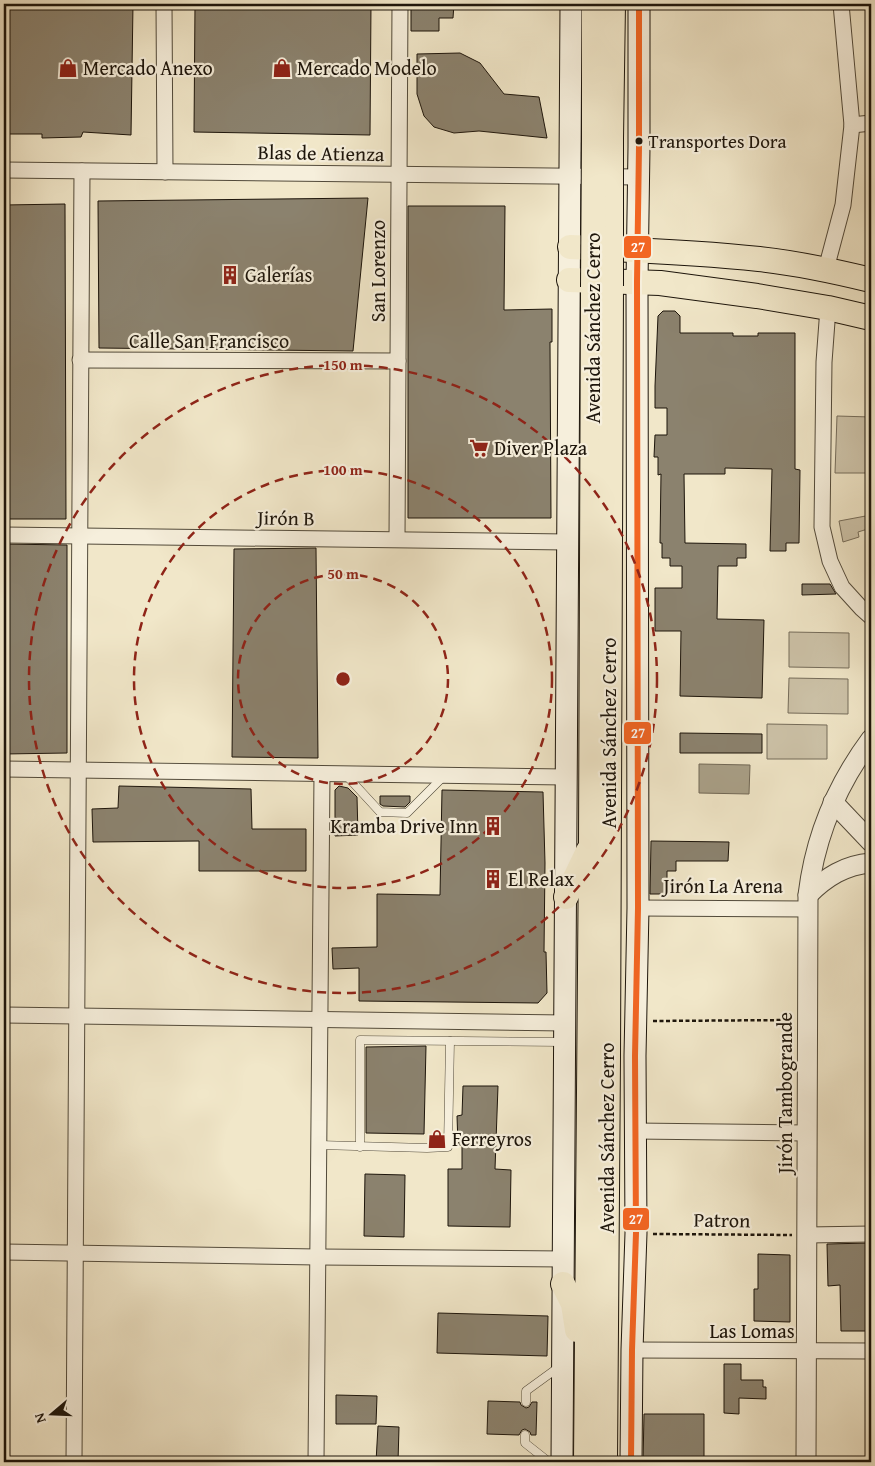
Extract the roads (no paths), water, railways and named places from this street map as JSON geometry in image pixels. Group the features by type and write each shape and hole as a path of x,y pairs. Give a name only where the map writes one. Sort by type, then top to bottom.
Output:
{"main road":[{"name":"Avenida Sánchez Cerro","path":"562,1462 571,4"},
{"name":"Avenida Sánchez Cerro","path":"594,4 603,138"},
{"name":"Avenida Sánchez Cerro","path":"586,1462 591,845 602,286 603,138 613,4"},
{"name":"Avenida Sánchez Cerro","path":"631,1462 636,1233 635,1131 638,908 637,250 639,4"},
{"path":"570,247 661,251 760,259 826,269 871,280"},
{"path":"570,280 637,282 757,296 828,308 871,318"},
{"name":"Avenida Sánchez Cerro","path":"602,286 608,1047 604,1462"},
{"path":"566,897 591,845"},
{"path":"563,1284 573,1304 586,1396"}],"street":[{"path":"164,4 165,172"},
{"name":"San Lorenzo","path":"397,539 400,4"},
{"path":"826,269 843,205 852,125 841,4"},
{"path":"852,125 871,123"},
{"name":"Blas de Atienza","path":"4,170 638,177"},
{"path":"74,1462 82,171"},
{"path":"828,308 824,362 822,528 830,561 842,587 871,617"},
{"name":"Calle San Francisco","path":"80,360 398,361"},
{"name":"Jirón B","path":"4,535 568,542"},
{"name":"Jirón Tambogrande","path":"806,1462 808,902 811,871 819,838 833,802 847,774 871,739"},
{"path":"4,769 566,777"},
{"path":"316,1462 322,774"},
{"path":"833,802 871,842"},
{"name":"Jirón La Arena","path":"638,908 808,902 820,883 833,874 847,867 871,863"},
{"path":"4,1015 320,1019 565,1032"},
{"path":"635,1131 807,1133"},
{"path":"807,1235 871,1234"},
{"path":"4,1252 564,1259"},
{"name":"Las Lomas","path":"632,1350 871,1351"}],"lane":[{"path":"346,774 380,812 407,814 444,776"},
{"path":"360,1147 360,1040 450,1041 565,1032"},
{"path":"319,1145 448,1147 450,1041"},
{"path":"526,1402 526,1391 563,1364"},
{"path":"525,1435 525,1443 549,1462"}],"place":[{"name":"Mercado Anexo","path":"68,68"},
{"name":"Mercado Modelo","path":"282,68"},
{"name":"Transportes Dora","path":"639,141"},
{"name":"Galerías","path":"230,275"},
{"name":"Diver Plaza","path":"479,448"},
{"name":"Kramba Drive Inn","path":"493,826"},
{"name":"El Relax","path":"493,879"},
{"name":"Ferreyros","path":"437,1139"}]}
